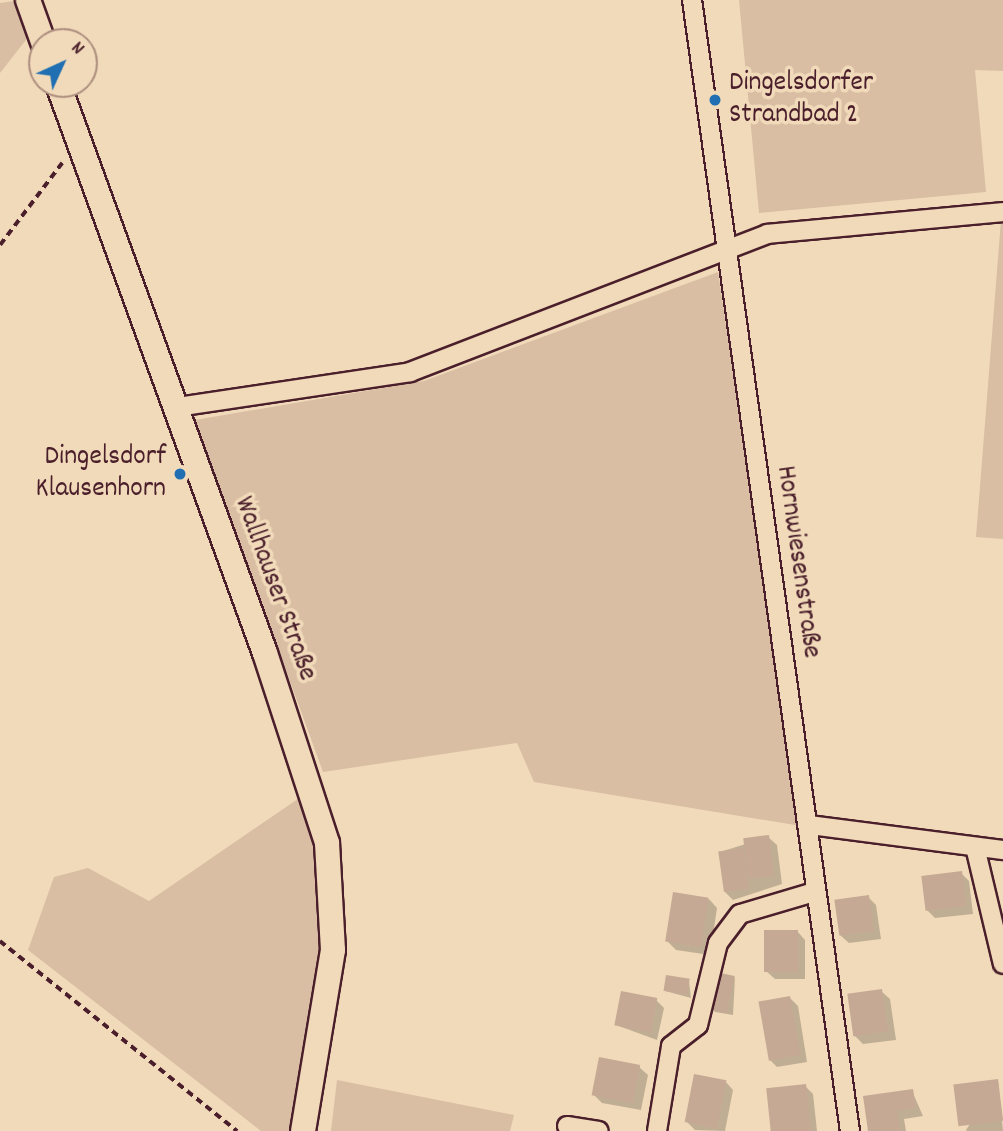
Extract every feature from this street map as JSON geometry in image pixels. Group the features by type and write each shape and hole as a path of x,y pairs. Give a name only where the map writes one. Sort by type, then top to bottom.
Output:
{"main road":[{"path":"28,0 38,28"},
{"name":"Wallhauser Straße","path":"63,98 177,407 327,843 333,950 303,1131"}],"street":[{"name":"Hornwiesenstraße","path":"692,0 810,825 814,892 850,1131"},
{"path":"177,407 410,372 726,249 791,229 1003,212"},
{"path":"810,825 976,851 1003,850"},
{"path":"976,851 1003,964"},
{"path":"657,1131 671,1046 698,1026 718,943 740,914 814,892"},
{"path":"567,1126 599,1131"}],"path":[{"path":"0,245 79,141"},
{"path":"0,941 237,1131"}],"shaded area":[{"path":"21,0 32,28 28,28 28,37 0,73 0,3"},
{"path":"739,0 1003,0 1003,71 975,70 986,192 759,213"},
{"path":"1003,220 1003,539 976,537"},
{"path":"718,272 801,826 534,782 517,743 323,772 195,420 424,381"},
{"path":"302,796 317,845 325,952 295,1131 261,1131 28,950 54,877 88,868 149,901"},
{"path":"337,1080 514,1115 510,1131 331,1131"}],"building":[{"path":"769,835 774,876 748,879 743,838"},
{"path":"743,848 749,889 724,892 718,851"},
{"path":"962,871 966,906 926,911 921,876"},
{"path":"673,892 709,898 701,947 665,941"},
{"path":"869,895 874,931 839,936 834,900"},
{"path":"764,930 798,930 798,972 764,972"},
{"path":"716,972 735,976 727,1013 708,1009"},
{"path":"666,975 690,979 687,995 663,991"},
{"path":"882,989 888,1032 853,1036 847,994"},
{"path":"621,991 657,998 651,1032 614,1025"},
{"path":"790,996 800,1055 769,1061 758,1002"},
{"path":"599,1057 640,1065 633,1103 592,1095"},
{"path":"694,1074 726,1080 717,1128 685,1122"},
{"path":"998,1079 1003,1121 958,1126 953,1084"},
{"path":"806,1084 811,1131 771,1131 766,1088"},
{"path":"913,1089 916,1108 897,1111 900,1130 868,1131 863,1096"}],"place":[{"name":"Dingelsdorfer Strandbad 2","path":"715,100"},
{"name":"Dingelsdorf Klausenhorn","path":"180,474"}]}
